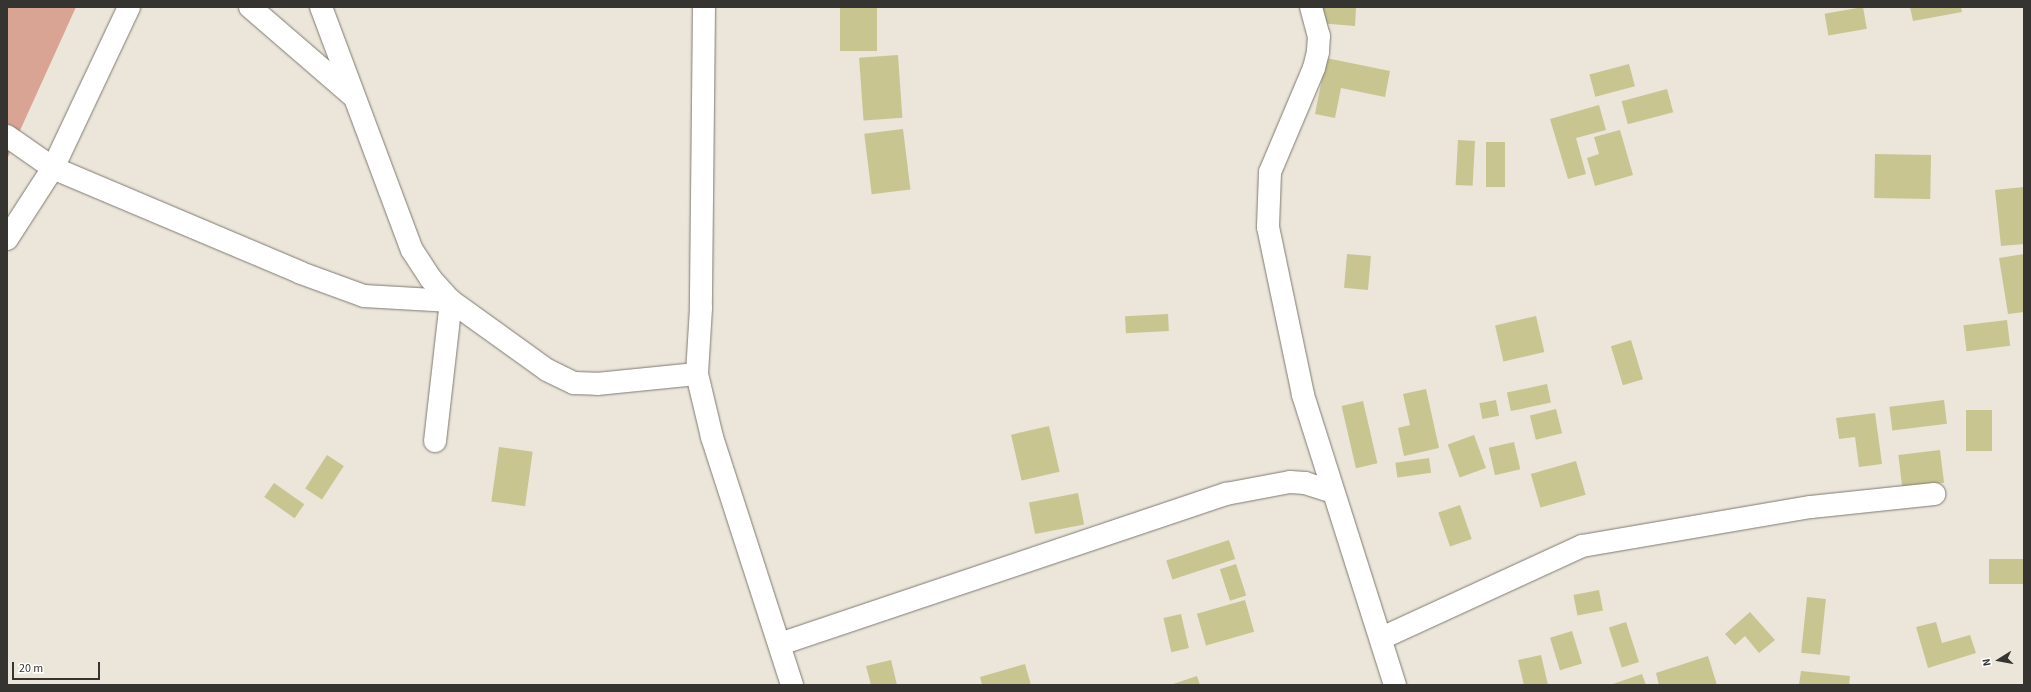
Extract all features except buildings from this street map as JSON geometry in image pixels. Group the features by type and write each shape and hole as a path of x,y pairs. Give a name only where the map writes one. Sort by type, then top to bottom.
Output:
{"street":[{"path":"7,239 53,168 129,7"},
{"path":"250,7 354,97"},
{"path":"321,7 412,250 431,279 451,301 547,370 574,383 597,384 697,374"},
{"path":"704,7 701,308 697,374 712,438 780,644 792,685"},
{"path":"1311,7 1319,36 1318,52 1314,68 1270,172 1268,226 1303,394 1332,492 1382,638 1395,685"},
{"path":"7,136 53,168 236,247 364,296 451,301"},
{"path":"435,441 451,301"},
{"path":"780,644 1226,494 1290,482 1305,484 1332,492"},
{"path":"1382,638 1582,546 1811,507 1934,494"}],"shaded area":[{"path":"7,7 76,7 8,157 7,157"}]}
